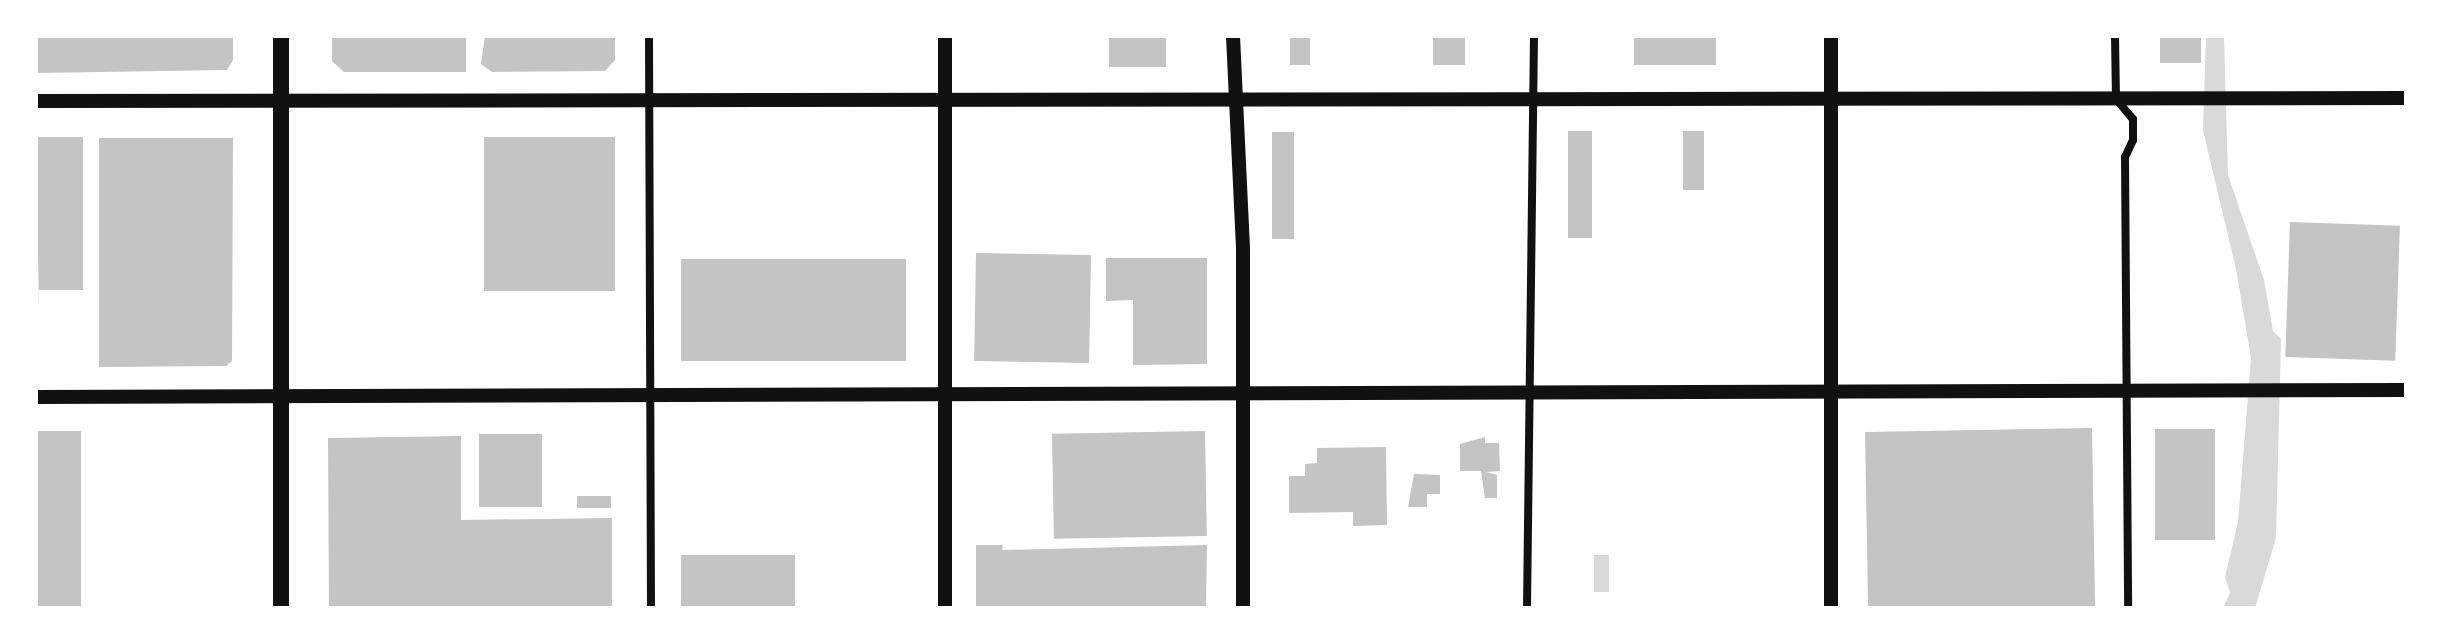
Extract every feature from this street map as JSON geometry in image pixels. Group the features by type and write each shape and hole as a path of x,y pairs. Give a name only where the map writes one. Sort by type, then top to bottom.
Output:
{"main road":[{"path":"281,36 281,608"},
{"path":"945,36 945,608"},
{"path":"1233,36 1243,393 1243,608"},
{"path":"1831,36 1831,608"},
{"path":"36,101 945,97 2406,98"},
{"path":"36,397 2406,390"}],"street":[{"path":"649,36 651,608"},
{"path":"1527,608 1534,36"},
{"path":"2115,36 2116,99 2133,119 2133,140 2125,157 2128,608"}],"shaded area":[{"path":"2206,36 2224,36 2228,175 2264,280 2273,331 2281,339 2276,538 2255,608 2223,608 2230,593 2225,577 2238,522 2251,358 2236,269 2203,130"},
{"path":"1594,555 1609,555 1609,592 1594,592"}],"building":[{"path":"36,36 233,36 233,60 227,70 36,73"},
{"path":"332,36 466,36 466,72 344,72 332,61"},
{"path":"485,36 615,36 615,60 605,71 492,72 481,64"},
{"path":"1109,36 1166,36 1166,67 1109,67"},
{"path":"1290,36 1310,36 1310,65 1290,65"},
{"path":"1433,36 1465,36 1465,65 1433,65"},
{"path":"1634,36 1716,36 1716,65 1634,65"},
{"path":"2160,36 2201,36 2201,63 2160,63"},
{"path":"1568,131 1592,131 1592,238 1568,238"},
{"path":"1683,131 1704,131 1704,190 1683,190"},
{"path":"1272,132 1294,132 1294,239 1272,239"},
{"path":"36,137 83,137 83,290 39,290 39,309"},
{"path":"484,137 615,137 615,291 484,291"},
{"path":"99,138 233,138 232,361 226,366 99,367"},
{"path":"2290,222 2400,226 2395,361 2285,357"},
{"path":"976,253 1091,255 1089,363 974,361"},
{"path":"1106,258 1207,258 1207,364 1133,365 1133,300 1106,301"},
{"path":"681,259 906,259 906,361 681,361"},
{"path":"2092,428 2095,608 1868,608 1865,432"},
{"path":"2155,429 2215,429 2215,540 2155,540"},
{"path":"36,431 81,431 81,608 36,608"},
{"path":"1205,431 1207,536 1054,539 1052,434"},
{"path":"479,434 542,434 542,507 479,507"},
{"path":"461,436 461,520 612,518 612,608 329,608 328,438"},
{"path":"1485,437 1485,443 1499,443 1500,471 1486,472 1497,475 1497,498 1485,498 1481,471 1460,471 1460,444"},
{"path":"1386,447 1387,525 1353,526 1353,512 1289,513 1289,476 1305,476 1305,464 1317,463 1317,448"},
{"path":"1414,474 1440,475 1440,494 1427,494 1427,507 1408,507"},
{"path":"577,496 611,496 611,508 577,508"},
{"path":"976,545 1003,545 1002,550 1207,545 1206,608 976,608"},
{"path":"681,555 795,555 795,608 681,608"}]}
